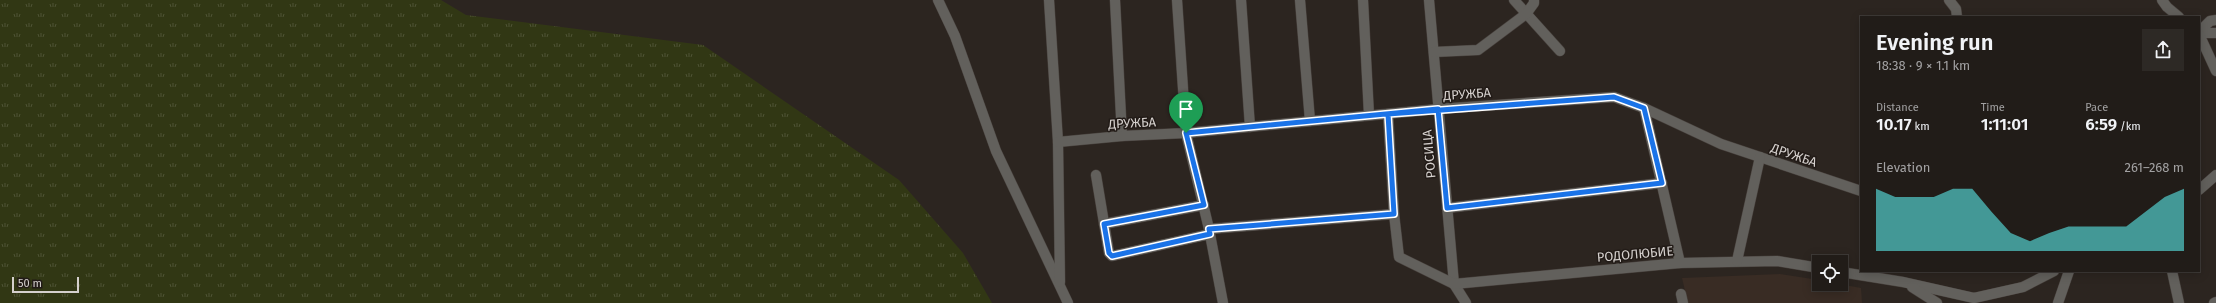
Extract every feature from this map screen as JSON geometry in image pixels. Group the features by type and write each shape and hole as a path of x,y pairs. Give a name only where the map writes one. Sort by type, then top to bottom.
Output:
{"street":[{"path":"938,0 955,36 996,151 1068,303"},
{"path":"1048,0 1058,142 1060,286"},
{"path":"1115,0 1122,136"},
{"path":"1178,0 1186,133 1210,231 1223,303"},
{"path":"1240,0 1250,127"},
{"path":"1300,0 1310,121"},
{"path":"1362,0 1369,115"},
{"name":"РОСИЦА","path":"1429,0 1454,284 1466,303"},
{"path":"1514,0 1560,51"},
{"path":"1434,52 1478,50 1526,14 1534,3 1534,0"},
{"path":"1949,0 1956,9 1957,16"},
{"path":"2162,0 2167,7 2178,16"},
{"path":"2200,32 2210,22 2216,20"},
{"path":"2200,33 2216,33"},
{"path":"2200,35 2216,71"},
{"name":"ДРУЖБА","path":"1058,142 1122,136 1186,133 1438,109 1614,97 1644,108 1721,144 1860,191"},
{"path":"1644,108 1680,263"},
{"path":"1388,114 1394,214 1399,257 1454,284"},
{"path":"1737,261 1760,157"},
{"path":"1096,175 1109,253 1112,256 1210,231 1394,214"},
{"path":"2200,189 2216,175"},
{"path":"1447,208 1662,183"},
{"path":"1104,224 1204,205"},
{"name":"РОДОЛЮБИЕ","path":"1454,284 1680,263 1777,261 1812,267"},
{"path":"1848,273 1904,282 1974,298 2023,287 2052,272"},
{"path":"2058,303 2070,272"},
{"path":"2172,272 2179,303"},
{"path":"1904,282 1937,303"}],"shaded area":[{"path":"1780,274 1812,279 1812,291 1848,291 1848,286 1861,288 1862,303 1688,303 1682,278"}],"green space":[{"path":"0,0 441,0 466,15 703,45 899,180 963,253 992,303 0,303"}],"route":[{"path":"1186,133 1204,205 1104,224 1109,253 1112,256 1210,234 1209,229 1394,214 1388,114 1438,109 1614,97 1644,108 1662,183 1447,208 1438,109 1186,133"}]}
